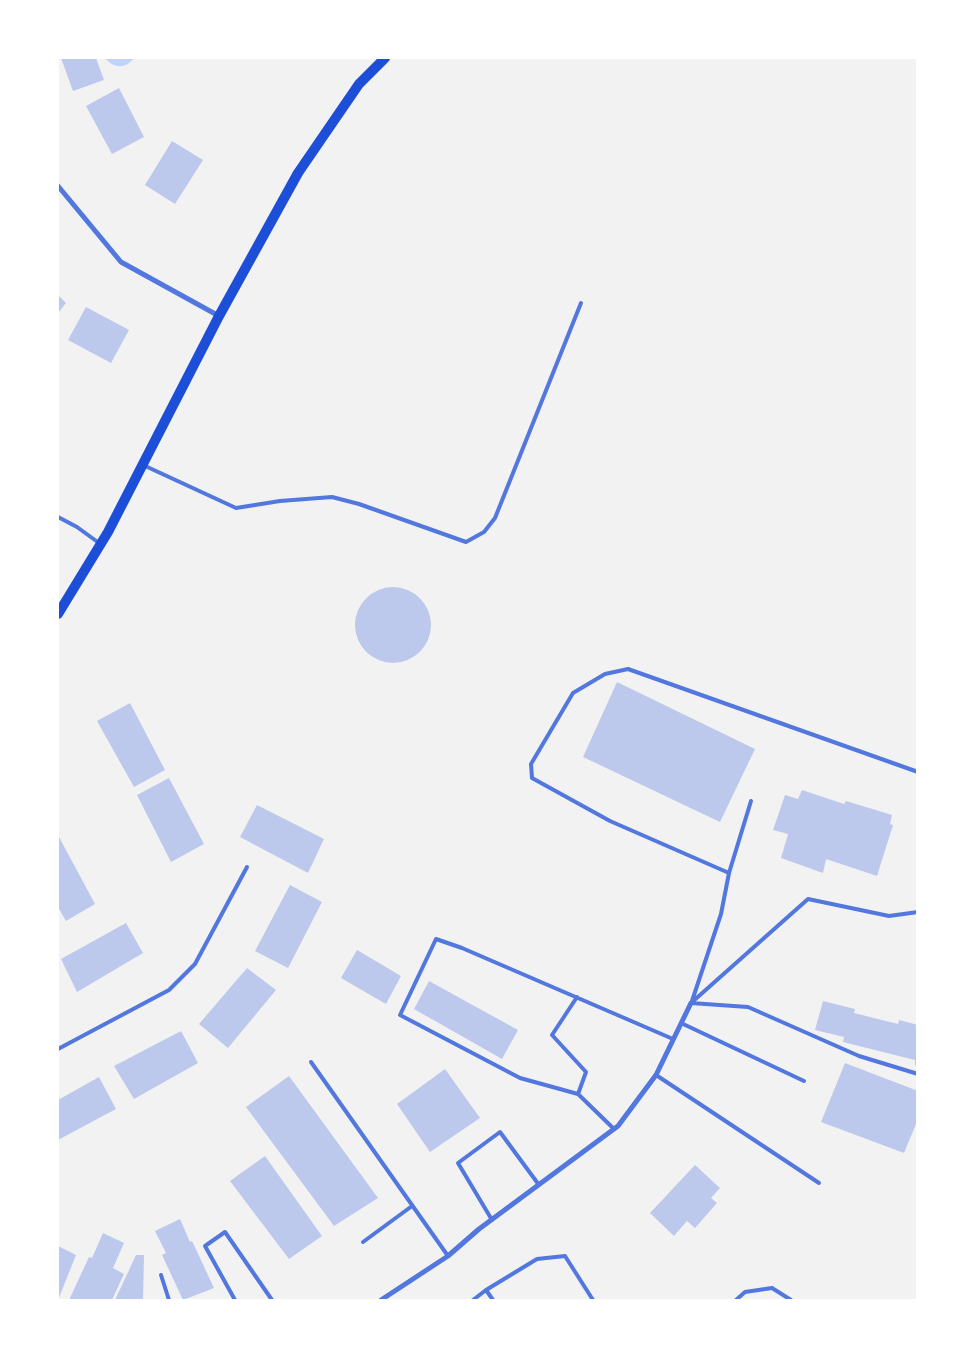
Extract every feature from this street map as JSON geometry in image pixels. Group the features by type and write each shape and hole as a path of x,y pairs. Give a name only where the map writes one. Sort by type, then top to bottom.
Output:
{"main road":[{"path":"58,614 100,545 219,316 298,173 359,84 385,58"}],"street":[{"path":"58,186 121,262 219,316"},
{"path":"383,1300 448,1256 492,1220 614,1129 656,1075 692,1003"}],"lane":[{"path":"143,465 236,508 280,501 332,497 359,504 466,542 484,532 495,518 581,303"},
{"path":"58,517 77,527 100,545"},
{"path":"729,873 610,821 532,778 530,764 573,693 605,674 628,669 918,772"},
{"path":"692,1003 721,914 729,873 751,801"},
{"path":"58,1049 168,990 175,984 195,964 248,867"},
{"path":"692,1003 808,899 889,916 918,912"},
{"path":"614,1129 578,1094 520,1078 400,1015 436,939 462,948 673,1039"},
{"path":"577,997 552,1035 586,1072 578,1094"},
{"path":"692,1003 748,1006 859,1056 918,1074"},
{"path":"681,1024 804,1081"},
{"path":"311,1062 448,1256"},
{"path":"656,1075 819,1183"},
{"path":"492,1220 458,1163 500,1132 539,1185"},
{"path":"363,1242 412,1206"},
{"path":"235,1300 205,1246 225,1232 272,1300"},
{"path":"473,1300 537,1259 565,1256 593,1300"},
{"path":"161,1275 169,1300"},
{"path":"736,1300 745,1292 772,1288 791,1300"},
{"path":"486,1290 493,1300"}],"water":[{"path":"105,58 134,58 124,66 116,66"}],"building":[{"path":"61,58 96,58 104,80 73,91"},
{"path":"119,88 144,137 112,154 86,106"},
{"path":"172,141 203,160 175,204 145,185"},
{"path":"58,295 66,303 58,313"},
{"path":"86,307 129,330 111,363 68,340"},
{"path":"386,587 400,587 414,593 425,604 431,618 428,640 420,652 400,663 386,663 372,657 361,646 355,632 355,618 361,604 372,593"},
{"path":"617,682 755,749 720,822 583,757"},
{"path":"130,703 165,770 134,787 97,721"},
{"path":"169,778 204,844 171,862 137,795"},
{"path":"802,790 844,804 846,801 892,815 890,824 893,825 877,876 826,859 823,873 781,858 788,834 773,830 785,795 798,799"},
{"path":"257,805 324,839 308,873 240,837"},
{"path":"59,837 95,904 66,921 58,907"},
{"path":"290,885 322,902 288,968 255,951"},
{"path":"126,923 143,953 77,992 61,959"},
{"path":"357,950 401,976 386,1004 341,978"},
{"path":"247,968 276,990 228,1048 199,1024"},
{"path":"429,981 518,1030 502,1059 414,1009"},
{"path":"823,1001 855,1009 854,1013 898,1024 899,1020 918,1025 918,1066 915,1065 915,1060 843,1042 844,1037 815,1030"},
{"path":"181,1031 198,1063 134,1099 114,1066"},
{"path":"845,1063 918,1091 918,1119 904,1153 821,1122"},
{"path":"445,1069 480,1118 430,1152 397,1104"},
{"path":"289,1076 378,1198 334,1226 246,1107"},
{"path":"99,1077 116,1109 58,1140 58,1100"},
{"path":"265,1156 322,1236 289,1259 230,1181"},
{"path":"695,1165 720,1188 711,1198 717,1203 695,1228 687,1221 674,1236 650,1213"},
{"path":"180,1219 214,1288 183,1300 162,1255 166,1253 155,1231"},
{"path":"103,1233 124,1243 113,1268 124,1274 112,1300 69,1300 89,1257 92,1258"},
{"path":"58,1246 76,1255 58,1300"},
{"path":"136,1255 144,1255 143,1300 115,1300"}]}
